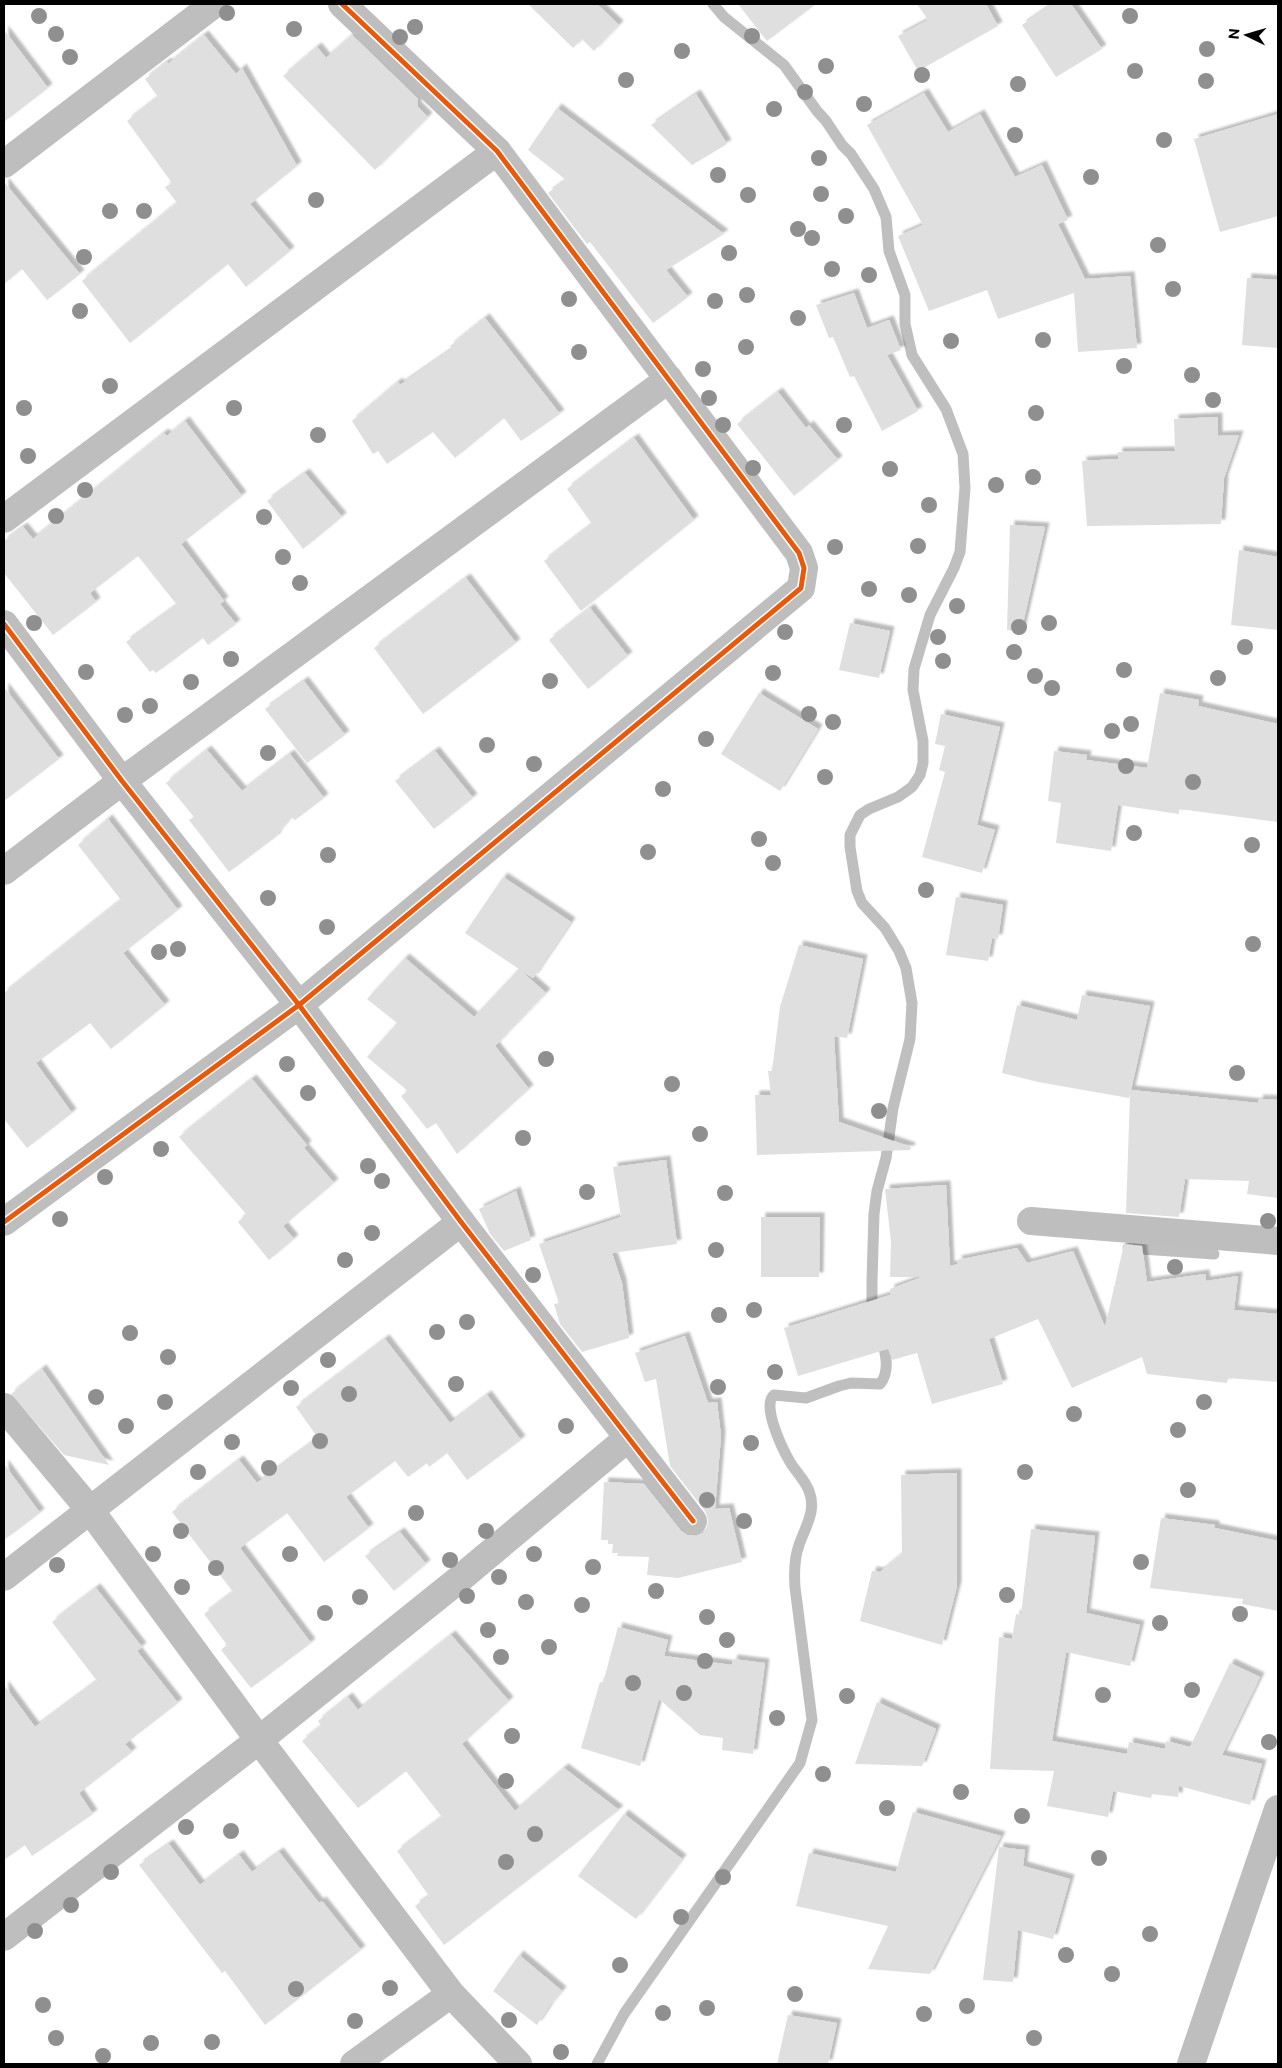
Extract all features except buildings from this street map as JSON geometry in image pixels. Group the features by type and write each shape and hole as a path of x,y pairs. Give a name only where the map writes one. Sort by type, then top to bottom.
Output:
{"street":[{"path":"4,164 214,4"},
{"path":"4,1222 298,1006 801,588 804,568 799,553 497,152 342,4"},
{"path":"4,519 497,152"},
{"path":"4,871 122,780 668,378"},
{"path":"4,624 122,780 298,1006 461,1222 693,1521"},
{"path":"1031,1221 1278,1241"},
{"path":"4,1578 461,1222"},
{"path":"4,1407 90,1510 259,1740 451,1994 518,2064"},
{"path":"4,1937 259,1740 457,1581 628,1438"},
{"path":"1191,2064 1278,1809"},
{"path":"354,2064 451,1994"}],"waterway":[{"path":"713,4 724,17 784,65 842,145 851,154 874,189 886,217 889,251 905,295 905,324 912,355 946,409 963,454 965,488 960,552 930,615 914,669 913,690 923,741 923,763 920,775 912,787 898,797 869,809 860,815 850,835 857,891 862,903 885,928 899,951 906,968 912,1003 910,1039 893,1108 886,1158 877,1191 874,1214 872,1302 876,1316"},
{"path":"1128,1248 1214,1254"},
{"path":"597,2064 624,2014 800,1763 812,1720 795,1587 795,1561 812,1505 807,1487 790,1462 774,1428 770,1408 771,1400 774,1395 806,1398 851,1383 880,1384 886,1367 881,1336"}],"cycle path":[{"path":"4,1222 299,1005 801,588 804,568 799,553 497,151 342,4"},
{"path":"4,624 122,781 299,1005 461,1222 693,1521"}]}
